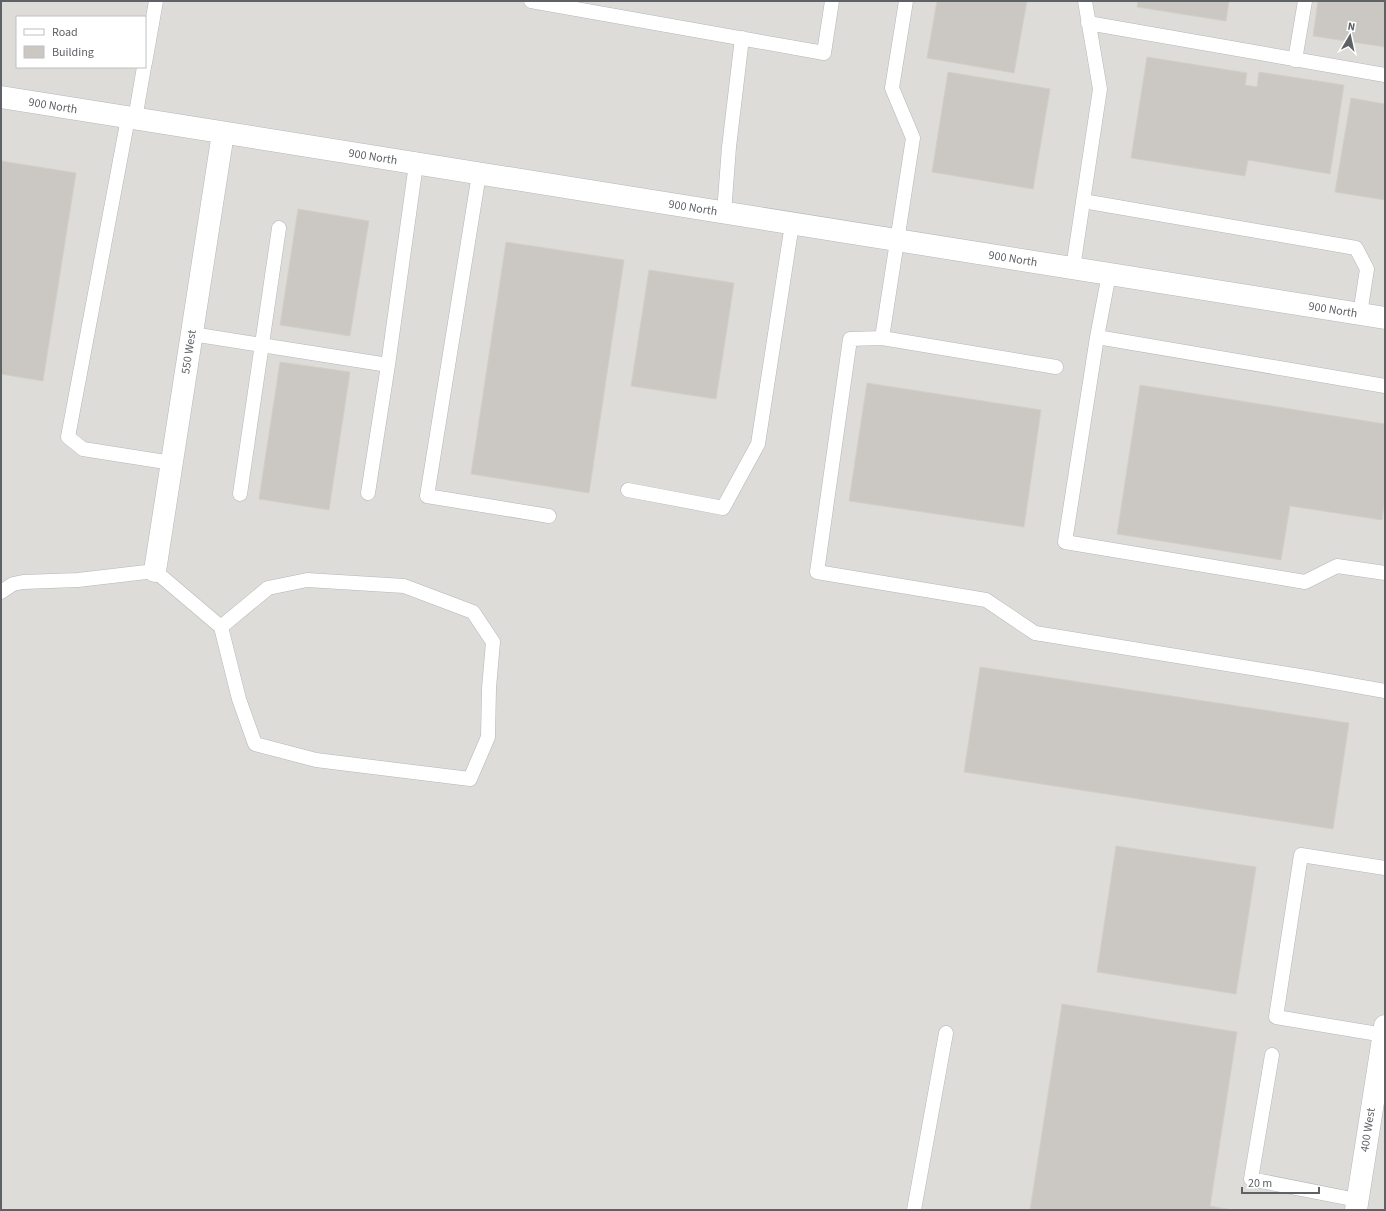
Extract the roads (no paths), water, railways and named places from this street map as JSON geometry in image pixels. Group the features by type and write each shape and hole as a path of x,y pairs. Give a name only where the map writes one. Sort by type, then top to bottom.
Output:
{"street":[{"name":"900 North","path":"1,97 1385,318"},
{"name":"550 West","path":"155,571 223,133"},
{"name":"400 West","path":"1356,1205 1384,1030"}],"lane":[{"path":"146,56 156,1"},
{"path":"530,1 824,53 832,1"},
{"path":"882,338 913,138 892,88 906,1"},
{"path":"1073,268 1100,90 1085,1"},
{"path":"1295,60 1305,1"},
{"path":"1088,23 1385,75"},
{"path":"724,213 729,147 742,38"},
{"path":"144,68 132,118 68,437 84,449 172,462"},
{"path":"368,493 388,365 416,164"},
{"path":"480,174 427,496 549,516"},
{"path":"1083,201 1356,248 1367,269 1360,314"},
{"path":"628,490 723,508 758,444 792,224"},
{"path":"240,494 279,228"},
{"path":"1109,274 1065,542 1305,582 1338,566 1385,573"},
{"path":"192,334 388,365"},
{"path":"1098,337 1385,386"},
{"path":"1056,367 882,338 850,339 817,572 986,600 1035,633 1298,675 1385,691"},
{"path":"1,592 13,584 23,582 78,580 155,571 221,628 240,699 255,744 316,760 470,779 488,737 489,688 493,642 473,612 404,586 307,580 268,588 221,628"},
{"path":"1384,1030 1276,1017 1302,855 1385,868"},
{"path":"914,1210 946,1033"},
{"path":"1272,1055 1251,1179 1356,1205"}]}
